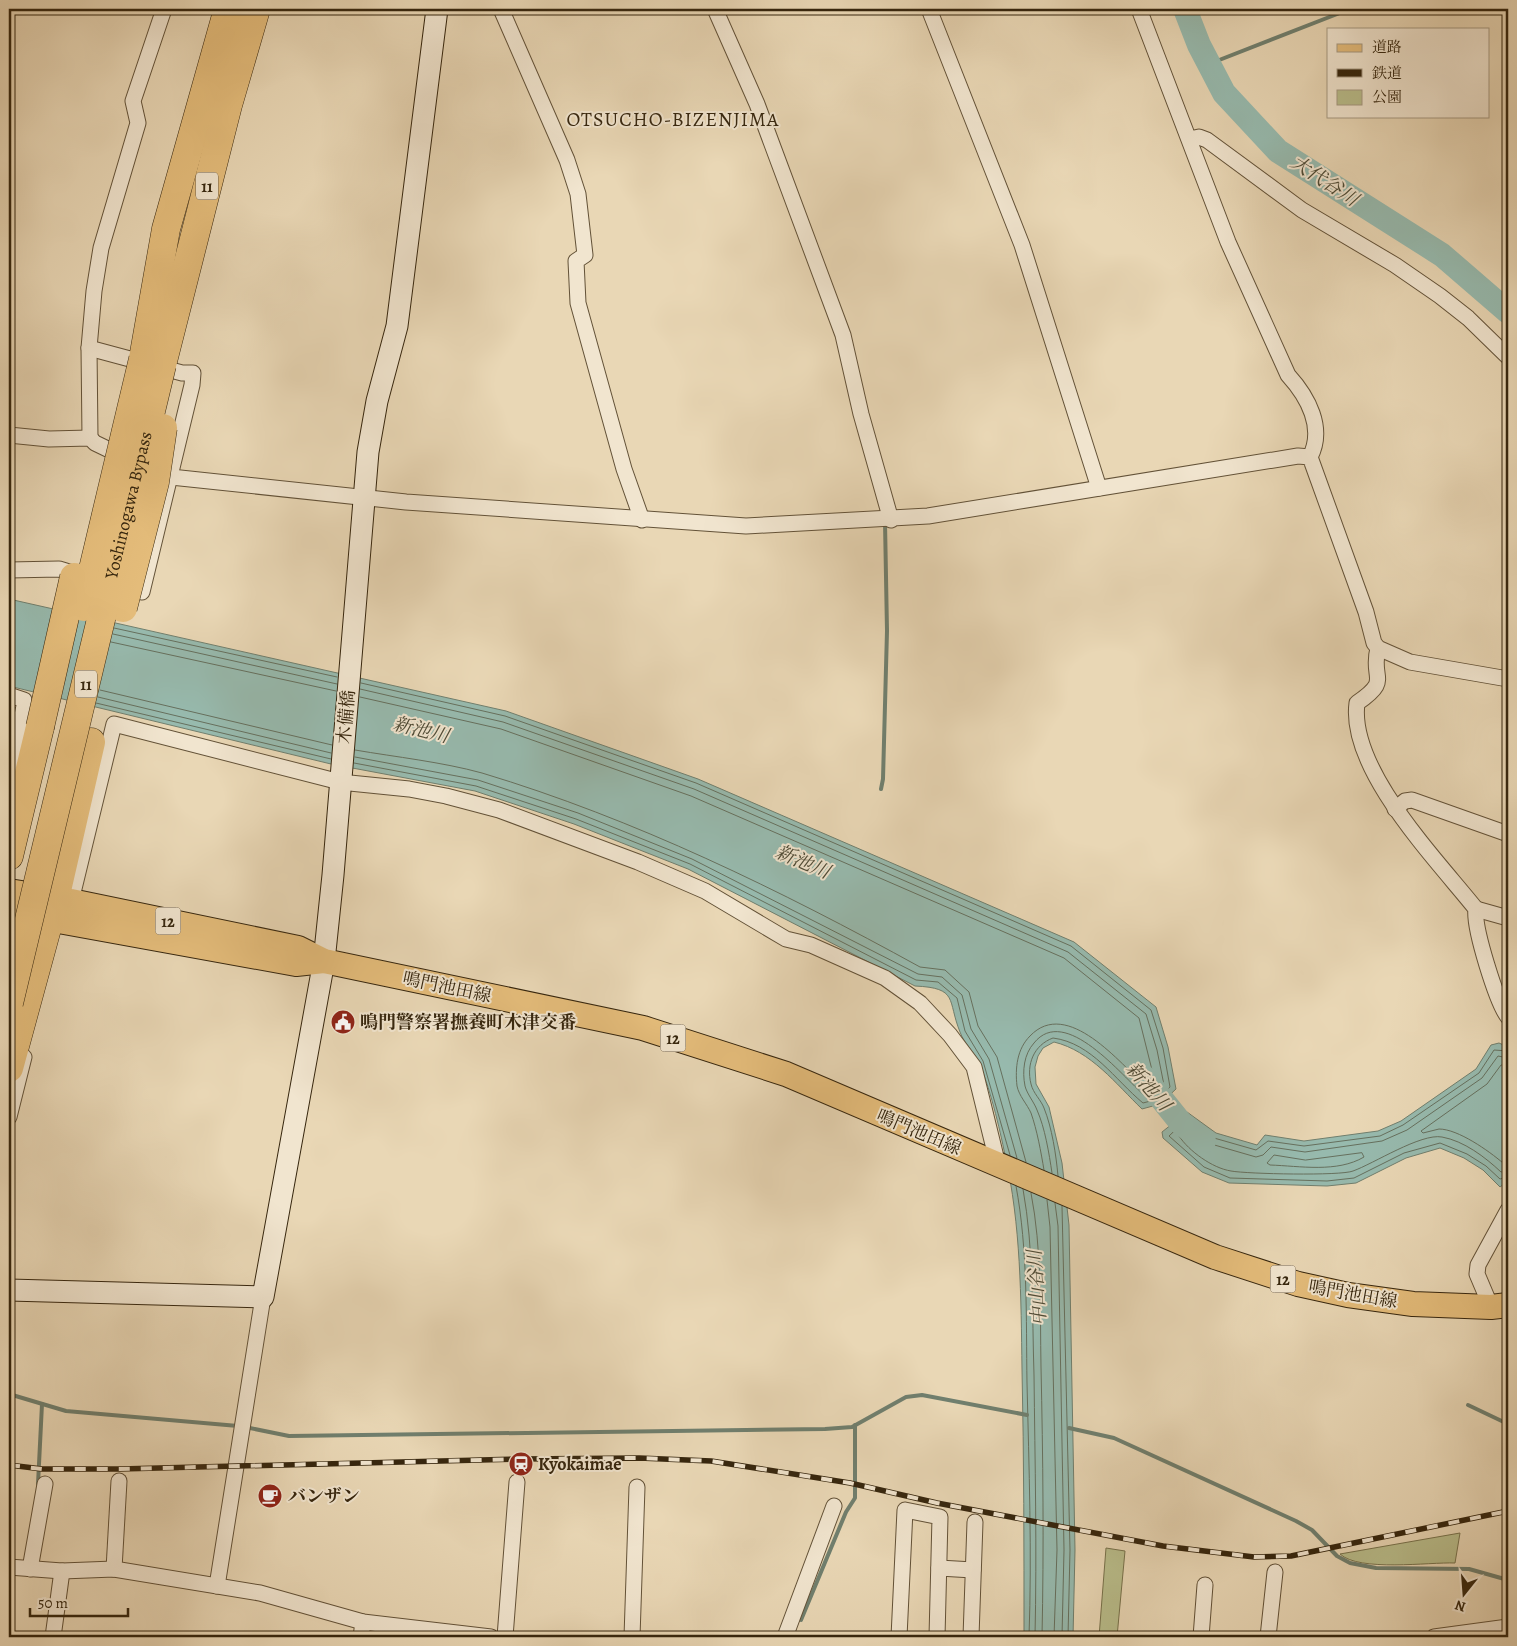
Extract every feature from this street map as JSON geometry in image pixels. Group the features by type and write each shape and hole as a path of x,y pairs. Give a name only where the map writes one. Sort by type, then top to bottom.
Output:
{"highway":[{"name":"Yoshinogawa Bypass","path":"9,1003 152,361 166,229 228,9"},
{"name":"Yoshinogawa Bypass","path":"9,928 152,361 176,310 228,105 256,9"},
{"path":"9,856 92,497 152,361"},
{"name":"11","path":"58,906 91,742 155,482 152,361"},
{"path":"9,1068 32,977 58,906"}],"main road":[{"name":"鳴門池田線","path":"9,891 58,906 296,964 324,960 643,1028 786,1074 1215,1257 1298,1284 1348,1295 1413,1304 1500,1306"},
{"name":"鳴門池田線","path":"9,912 58,906"}],"street":[{"path":"164,9 133,101 138,123 101,248 94,291 89,348 90,438 95,443 142,466 171,477 406,502 746,526 891,520 928,516 1298,456 1310,457"},
{"name":"木備橋","path":"263,1297 324,960 368,452 376,400 397,326 437,9"},
{"path":"501,9 567,160 578,194 585,255 576,261 578,303 624,469 642,520"},
{"path":"715,9 760,112 843,335 861,414 891,520"},
{"path":"929,9 1022,245 1099,488"},
{"path":"1139,9 1239,267 1288,375 1304,393 1313,414 1316,445 1310,457 1366,612 1374,643 1378,648 1410,662 1508,680"},
{"path":"1190,139 1199,137 1207,140 1302,210 1395,265 1468,318 1508,357"},
{"path":"9,570 58,569 142,592 171,477 192,385 193,373 182,373 89,348"},
{"path":"9,435 49,439 90,438"},
{"path":"1378,648 1376,656 1378,682 1375,691 1357,703 1356,709 1360,733 1370,766 1395,809 1476,910 1508,918"},
{"path":"9,695 24,700 24,706 9,777"},
{"path":"9,1117 44,980 58,906 114,724 341,778 446,796 499,810 638,862 705,891 786,940 811,945 886,978 920,1003 950,1035 974,1067 1002,1167"},
{"path":"1395,809 1406,801 1412,800 1508,834"},
{"path":"1476,910 1475,916 1482,954 1508,1017"},
{"path":"1500,1306 1477,1274 1478,1265 1508,1210"},
{"path":"9,1290 263,1297 217,1586"},
{"path":"114,1569 119,1481"},
{"path":"505,1637 517,1482"},
{"path":"30,1569 45,1484"},
{"path":"632,1637 638,1488"},
{"path":"785,1637 834,1506"},
{"path":"899,1637 905,1510 940,1517 937,1637"},
{"path":"971,1637 975,1522"},
{"path":"9,1567 62,1571 114,1569 276,1596 363,1622 491,1637"},
{"path":"939,1568 973,1570"},
{"path":"53,1637 62,1571"},
{"path":"1268,1637 1275,1572"},
{"path":"1201,1637 1205,1585"},
{"path":"362,1637 363,1622"},
{"path":"1434,1637 1508,1627"}],"green space":[{"path":"1460,1533 1455,1563 1395,1565 1362,1563 1349,1560 1340,1554"},
{"path":"1106,1548 1125,1551 1117,1637 1099,1637"}],"water":[{"name":"中山谷川","path":"9,599 506,711 698,779 1074,942 1156,1007 1168,1047 1176,1089 1160,1104 1142,1109 1091,1061 1067,1046 1054,1042 1043,1048 1038,1056 1035,1067 1036,1084 1049,1107 1062,1163 1069,1225 1075,1550 1073,1637 1024,1637 1024,1470 1021,1315 1014,1208 1003,1145 986,1081 978,1061 962,1036 952,1004 945,993 929,987 915,986 688,869 574,824 475,791 331,764 9,686"},
{"path":"1499,1043 1508,1047 1508,1181 1500,1187 1483,1170 1464,1158 1440,1148 1406,1158 1356,1183 1327,1186 1229,1183 1202,1172 1163,1138 1162,1132 1187,1112 1216,1133 1257,1145 1265,1135 1304,1141 1378,1131 1401,1121 1476,1069 1491,1045"}],"waterway":[{"name":"大代谷川","path":"1185,9 1199,45 1224,93 1278,151 1442,255 1508,312"},
{"path":"1209,64 1350,9"},
{"path":"881,789 883,779 887,631 885,522"},
{"name":"新池川","path":"1144,1077 1181,1123 1204,1141"},
{"path":"9,1394 66,1411 238,1426"},
{"path":"245,1427 289,1436 825,1429 852,1427 906,1397 922,1395 1027,1415"},
{"path":"38,1484 42,1404"},
{"path":"1468,1405 1508,1424"},
{"path":"801,1620 846,1512 855,1498 855,1425"},
{"path":"1069,1428 1114,1438 1296,1521 1312,1530 1337,1556 1350,1563 1376,1568 1469,1569 1508,1580"}],"railway":[{"path":"9,1465 42,1469 120,1469 521,1459 639,1458 711,1461 850,1483 937,1503 1163,1546 1254,1557 1291,1556 1508,1511"}],"place":[{"name":"鳴門警察署撫養町木津交番","path":"343,1022"},
{"name":"Kyokaimae","path":"521,1464"},
{"name":"バンザン","path":"270,1496"}],"district":[{"name":"OTSUCHO-BIZENJIMA","path":"673,119"}]}
